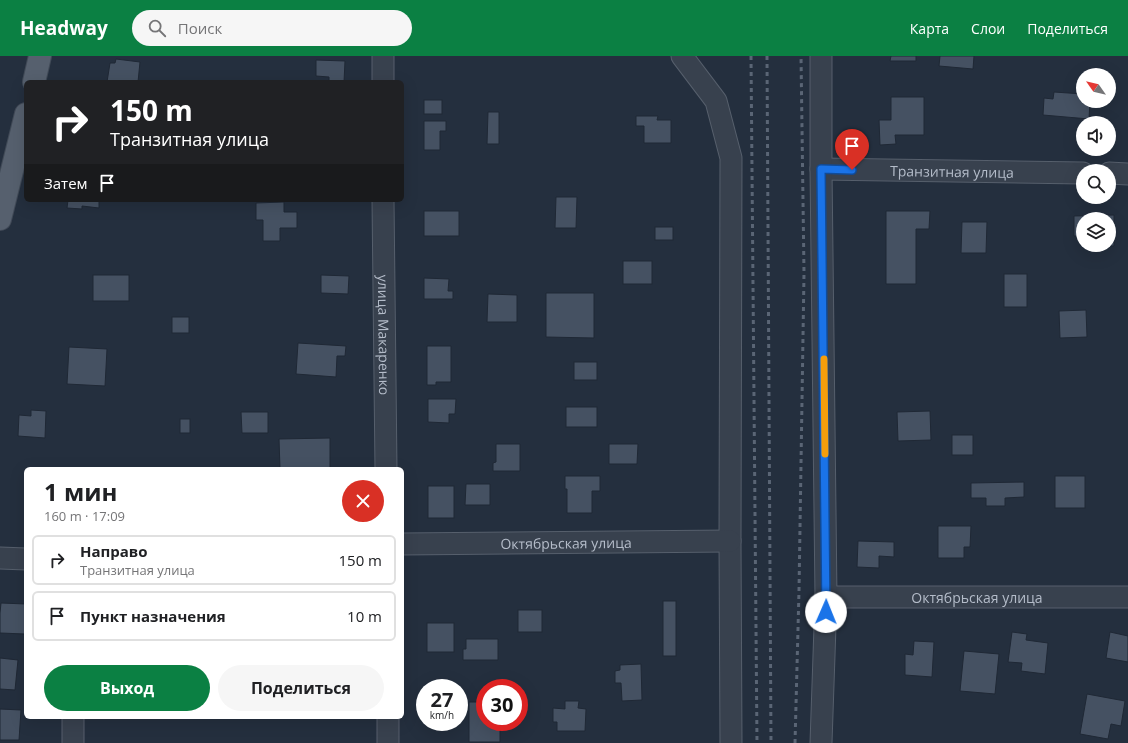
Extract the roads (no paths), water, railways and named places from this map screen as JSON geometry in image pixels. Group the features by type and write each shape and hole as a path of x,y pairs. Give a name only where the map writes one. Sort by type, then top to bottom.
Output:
{"main road":[{"path":"34,80 40,56"},
{"path":"0,219 24,122"}],"street":[{"path":"383,56 383,80"},
{"path":"682,56 716,101 731,158 731,743"},
{"path":"821,56 826,597 821,743"},
{"name":"Транзитная улица","path":"821,169 1076,173"},
{"path":"1116,173 1128,174"},
{"name":"улица Макаренко","path":"383,202 386,467"},
{"name":"Октябрьская улица","path":"404,544 730,541"},
{"path":"0,558 24,559"},
{"name":"Октябрьская улица","path":"826,597 1128,597"},
{"path":"73,719 73,743"},
{"path":"388,719 388,743"}],"railway":[{"path":"751,56 757,743"},
{"path":"767,56 771,743"},
{"path":"795,743 804,273 801,56"}]}
